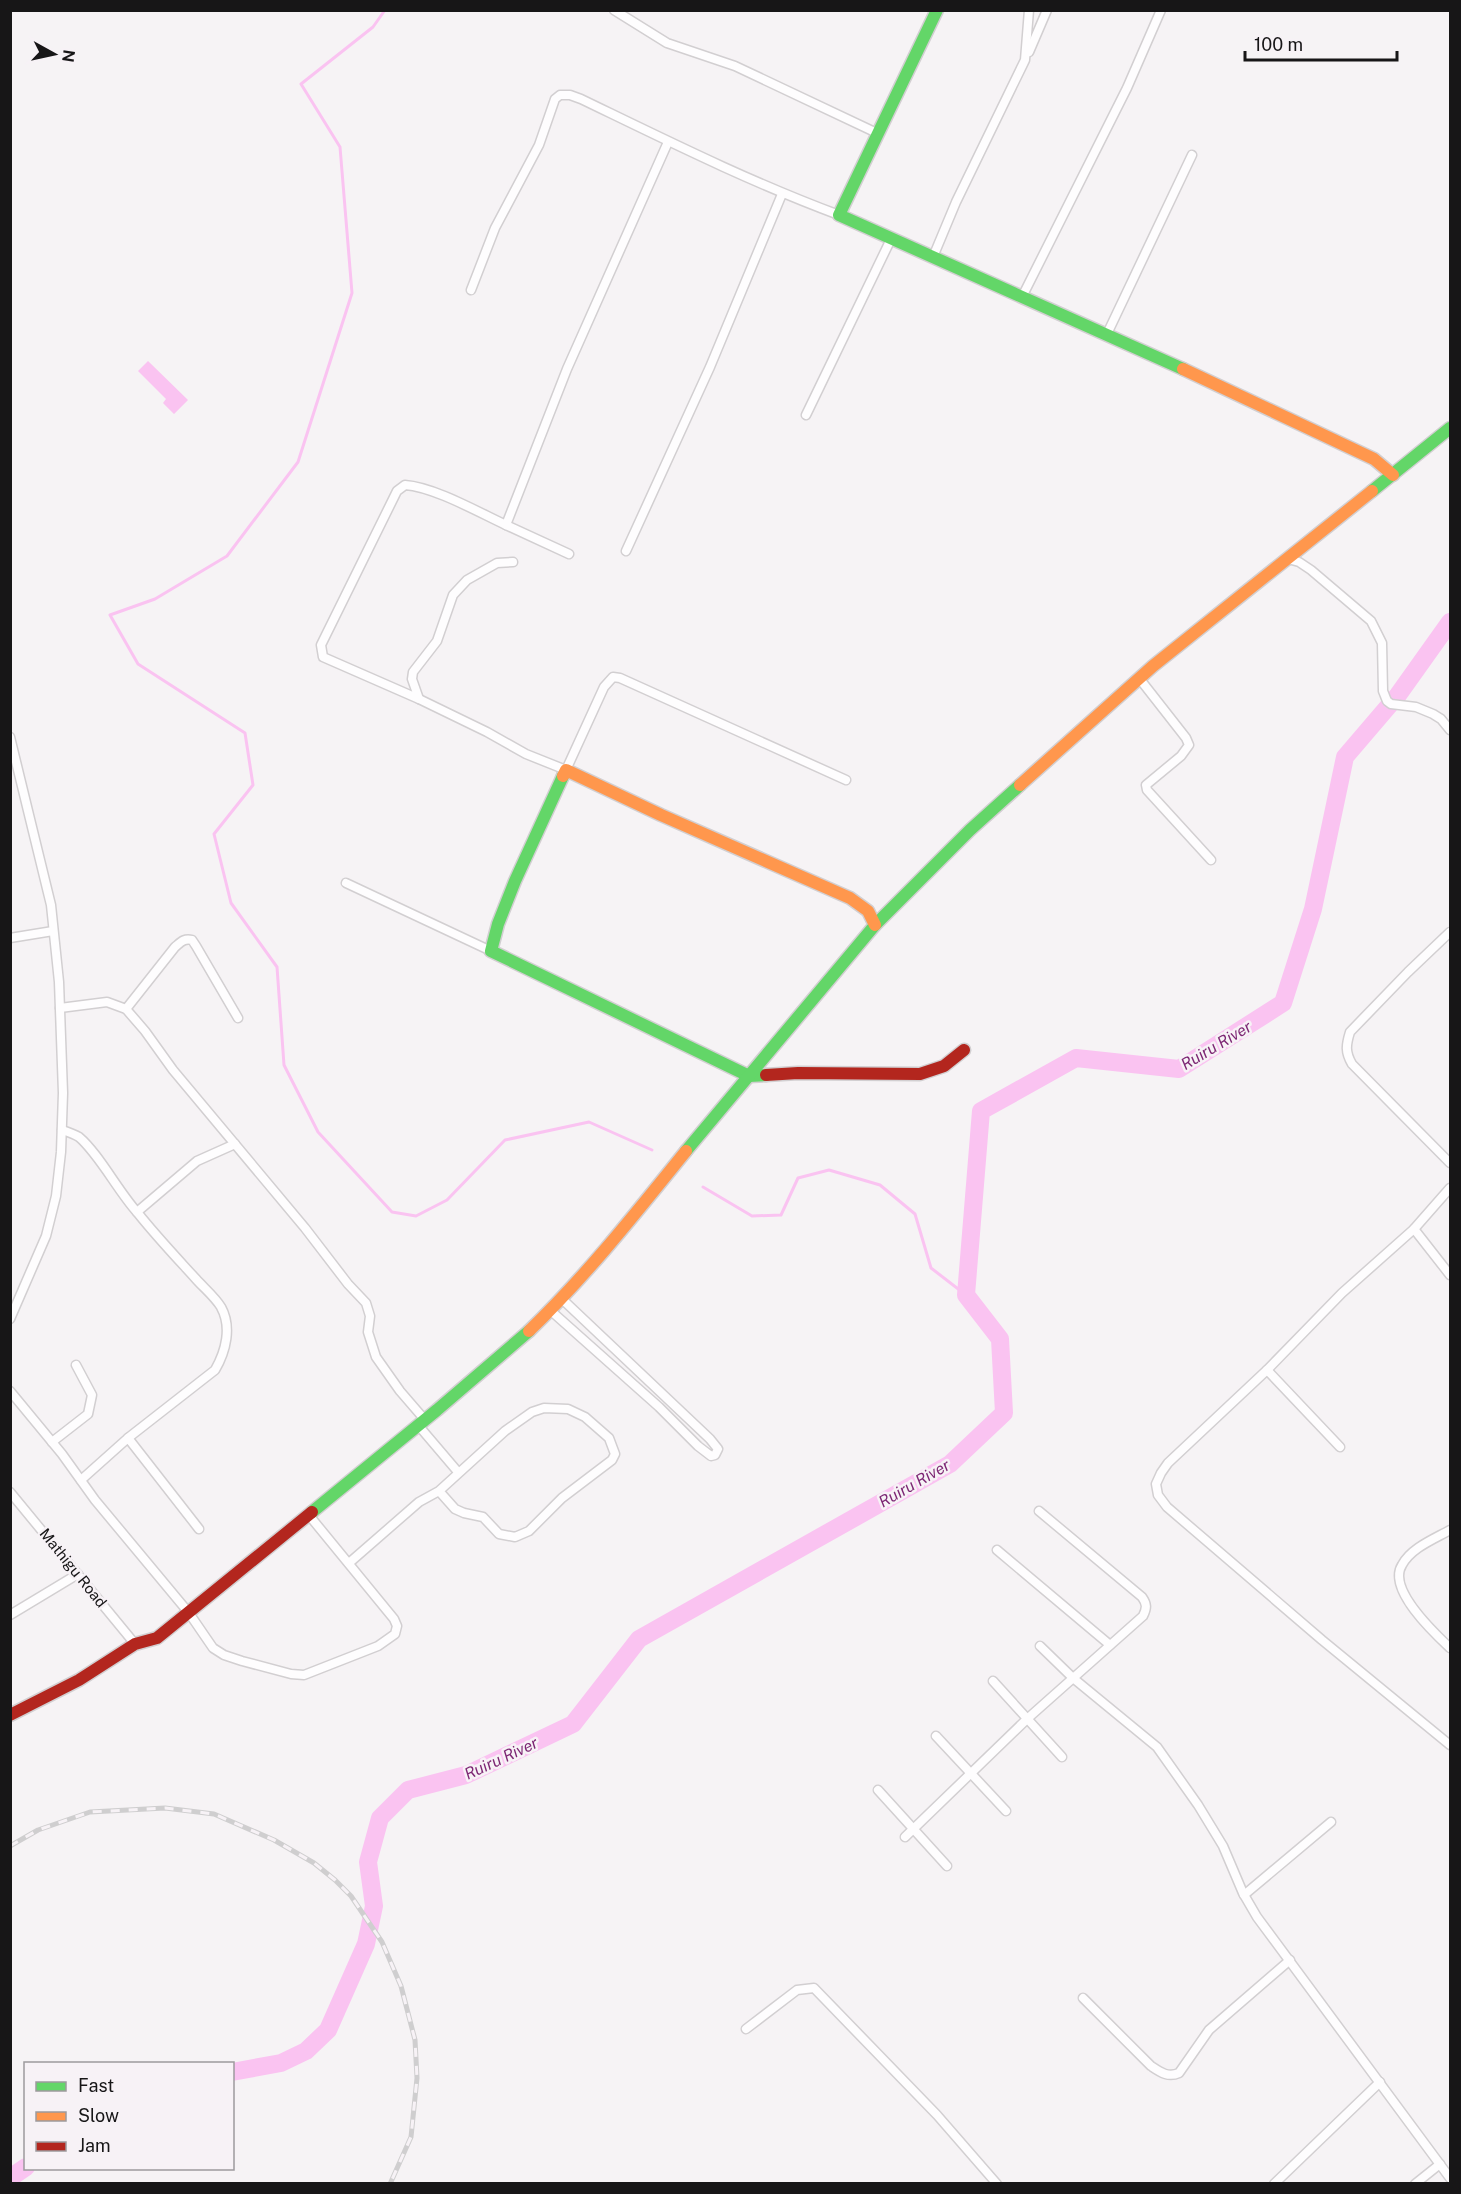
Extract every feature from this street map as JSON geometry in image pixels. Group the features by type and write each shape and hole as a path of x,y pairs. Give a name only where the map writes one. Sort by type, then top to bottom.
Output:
{"main road":[{"path":"937,10 839,215 1240,394 1374,459 1393,475"},
{"path":"10,1715 79,1680 135,1644 157,1638 525,1335 562,1299 624,1228 875,925 970,830 1139,678 1450,428"},
{"path":"875,925 868,911 850,898 661,815 566,770 535,831 518,871 490,951 749,1076 798,1073 920,1074 937,1072 964,1050"}],"street":[{"path":"614,10 667,43 735,66 879,134"},
{"path":"1025,60 1029,10"},
{"path":"933,257 956,202 1047,10"},
{"path":"1023,297 1127,88 1161,10"},
{"path":"471,290 495,228 539,145 555,99 560,95 570,95 581,99 782,194 839,215"},
{"path":"506,525 567,369 668,142"},
{"path":"1107,334 1192,155"},
{"path":"626,551 710,367 782,194"},
{"path":"806,415 891,239"},
{"path":"569,554 438,494 405,485 397,491 321,645 324,657 488,732 526,754 566,770 604,687 613,677 673,701 846,780"},
{"path":"1288,559 1305,565 1371,621 1382,643 1384,697 1391,704 1416,707 1433,714 1441,719 1450,730"},
{"path":"419,699 412,679 414,672 437,641 453,595 467,580 497,563 513,562"},
{"path":"1139,678 1189,745 1181,756 1146,784 1147,790 1211,860"},
{"path":"10,738 45,879 53,931 63,1069 62,1130 56,1196 46,1236 10,1319"},
{"path":"346,883 490,951"},
{"path":"10,938 53,931"},
{"path":"1450,933 1408,972 1350,1032 1346,1044 1346,1053 1352,1064 1450,1163"},
{"path":"126,1009 175,947 184,939 188,939 192,940 196,946 238,1018"},
{"path":"60,1008 108,1002 126,1009 145,1031 173,1070 366,1303 370,1316 368,1332 376,1358 458,1472"},
{"path":"62,1130 79,1137 90,1149 158,1239 221,1306 226,1322 223,1356 215,1370 128,1438 81,1480"},
{"path":"137,1212 197,1161 236,1144"},
{"path":"1450,1188 1414,1229 1342,1293 1267,1370 1168,1463 1156,1484 1158,1495 1167,1507 1450,1745"},
{"path":"1414,1229 1450,1275"},
{"path":"550,1310 698,1446 711,1456 715,1455 718,1449 710,1439 562,1299"},
{"path":"592,1348 602,1337"},
{"path":"52,1443 88,1414 92,1395 76,1365"},
{"path":"1267,1370 1340,1447"},
{"path":"10,1391 102,1509 189,1613 213,1648 224,1655 291,1674 304,1675 378,1646 394,1634 397,1626 394,1619 308,1514"},
{"path":"349,1563 419,1502 439,1491 520,1419 544,1408 568,1409 585,1417 609,1438 615,1454 612,1460 562,1498 529,1531 515,1537 499,1534 483,1518 454,1509 439,1491"},
{"path":"128,1438 199,1529"},
{"name":"Mathigu Road","path":"10,1492 135,1644"},
{"path":"905,1837 1027,1719 1143,1616 1146,1603 1039,1511"},
{"path":"1450,1530 1414,1551 1402,1563 1398,1572 1400,1586 1419,1618 1450,1648"},
{"path":"997,1550 1110,1645"},
{"path":"10,1615 78,1574"},
{"path":"1040,1646 1073,1677 1157,1747 1198,1805 1257,1917 1450,2178"},
{"path":"993,1681 1062,1758"},
{"path":"936,1736 1006,1811"},
{"path":"878,1790 947,1866"},
{"path":"1245,1895 1331,1822"},
{"path":"1083,1998 1151,2066 1161,2072 1174,2075 1179,2073 1209,2030 1290,1960"},
{"path":"746,2029 797,1990 814,1988 937,2115 997,2184"},
{"path":"1274,2184 1380,2082"},
{"path":"1415,2184 1440,2164"}],"shaded area":[{"path":"148,361 188,400 174,414 163,403 166,399 138,371"}],"waterway":[{"path":"385,10 373,27 301,84 340,147 352,293 298,462 227,556 155,599 110,615 138,664 245,733 253,785 214,834 231,903 277,967 284,1065 318,1132 392,1212 416,1216 447,1200 505,1140 589,1122 652,1150"},
{"name":"Ruiru River","path":"234,2072 281,2063 306,2051 328,2030 366,1944 374,1906 368,1862 380,1818 408,1790 466,1775 573,1724 639,1639 950,1464 1004,1413 1000,1339 966,1295 981,1111 1076,1058 1179,1069 1283,1003 1313,909 1345,757 1398,695 1450,622"},
{"path":"703,1187 752,1216 781,1215 798,1178 829,1170 880,1185 915,1214 931,1268 966,1295"},
{"name":"Ruiru River","path":"10,2178 24,2168"}],"railway":[{"path":"10,1846 38,1830 90,1812 165,1808 214,1814 274,1840 314,1863 335,1880 351,1896 382,1942 401,1986 415,2040 417,2078 411,2137 390,2184"}],"traffic: fast":[{"path":"937,10 839,215 1183,369"},
{"path":"1372,491 1450,428"},
{"path":"563,776 515,881 498,924 491,951 749,1076 766,1075"},
{"path":"686,1151 875,925 970,830 1020,785"},
{"path":"312,1512 529,1331"}],"traffic: slow":[{"path":"1183,369 1374,459 1393,475"},
{"path":"1020,785 1153,666 1372,491"},
{"path":"563,776 566,770 661,815 850,898 868,911 875,925"},
{"path":"529,1331 591,1266 686,1151"}],"traffic: jam":[{"path":"766,1075 920,1074 944,1066 964,1050"},
{"path":"10,1715 79,1680 135,1644 157,1638 312,1512"}]}
